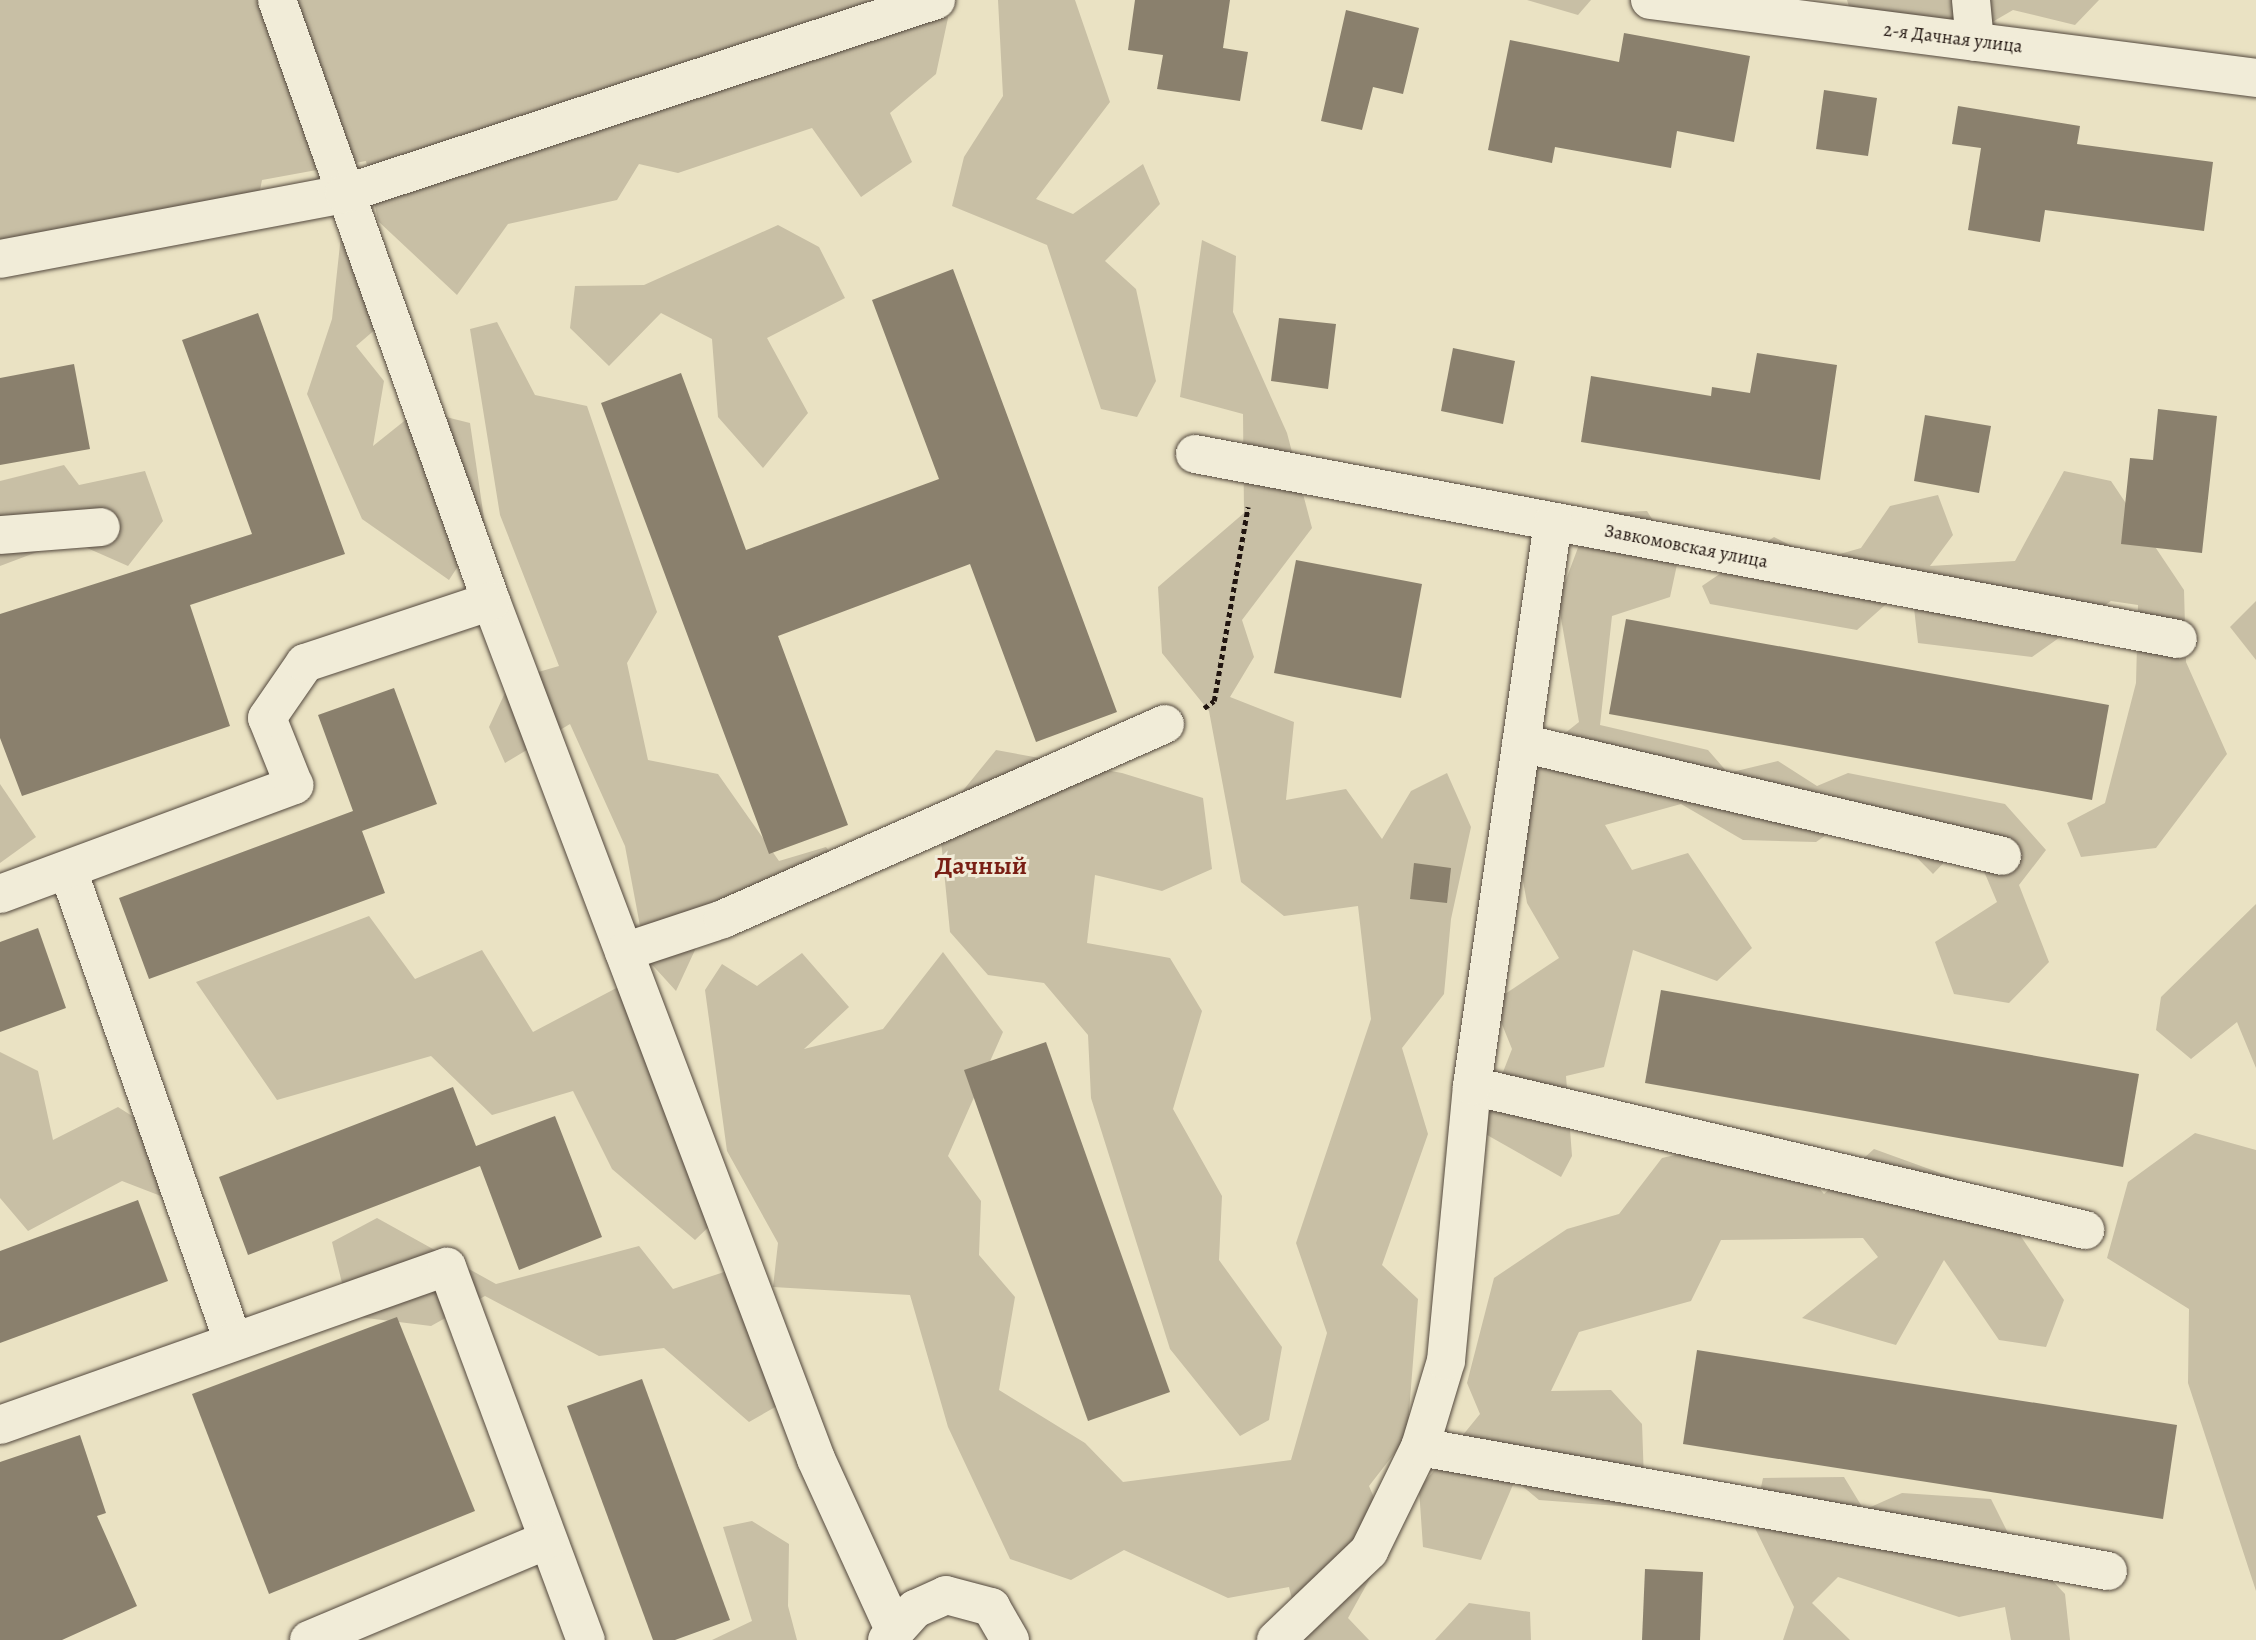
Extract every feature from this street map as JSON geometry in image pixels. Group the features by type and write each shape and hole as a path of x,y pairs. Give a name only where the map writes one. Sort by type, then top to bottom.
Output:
{"street":[{"path":"277,0 491,601 816,1460 890,1634 915,1609 946,1595 991,1607 1010,1640"},
{"path":"0,259 344,194 936,0"},
{"name":"2-я Дачная улица","path":"1650,0 2256,78"},
{"path":"1971,0 1975,42"},
{"name":"Завкомовская улица","path":"1195,454 2178,639"},
{"path":"1276,1640 1369,1551 1420,1447 1446,1361 1472,1086 1553,522"},
{"path":"0,535 101,527"},
{"path":"0,894 294,785 267,718 305,663 491,601"},
{"path":"624,952 723,919 1165,724"},
{"path":"1521,743 2002,856"},
{"path":"68,870 232,1338"},
{"path":"1472,1086 2085,1230"},
{"path":"0,1425 232,1338 447,1267 586,1640"},
{"path":"1420,1447 2108,1571"},
{"path":"309,1640 547,1540"}],"path":[{"path":"1165,724 1214,701 1255,465"}],"shaded area":[{"path":"0,0 942,0 948,18 936,74 890,113 912,162 861,197 812,128 678,173 639,164 617,200 508,224 457,295 378,221 366,161 262,180 252,231 0,262"},
{"path":"998,0 1075,0 1110,102 1036,199 1073,214 1143,164 1160,204 1105,261 1136,289 1156,381 1137,417 1101,409 1047,245 952,206 964,157 1003,96"},
{"path":"1527,0 1591,0 1578,15"},
{"path":"1847,0 2099,0 2075,25 2013,10 1963,39 1857,34"},
{"path":"778,225 819,247 845,298 767,338 808,413 763,468 718,417 712,339 661,313 609,366 570,328 575,286 644,285"},
{"path":"372,232 406,303 356,346 384,381 373,446 418,410 470,423 485,525 449,580 362,519 307,394 332,319 341,235"},
{"path":"1202,240 1236,256 1233,312 1287,433 1312,528 1242,620 1254,657 1230,697 1294,722 1286,800 1346,789 1382,839 1411,791 1447,773 1471,827 1451,919 1444,994 1402,1048 1428,1134 1382,1265 1418,1299 1407,1437 1369,1486 1392,1539 1348,1618 1369,1640 1302,1640 1289,1587 1228,1598 1124,1550 1071,1580 1010,1559 948,1427 910,1295 773,1287 778,1243 727,1151 705,990 722,964 757,986 802,953 849,1007 804,1049 883,1029 943,952 1003,1032 948,1156 981,1201 979,1255 1015,1297 999,1390 1085,1443 1123,1482 1291,1460 1327,1333 1296,1243 1371,1019 1358,906 1284,916 1241,882 1209,711 1162,653 1158,587 1244,513 1243,414 1180,397"},
{"path":"497,322 535,395 587,406 657,612 627,663 648,760 718,774 779,861 826,847 849,877 820,899 787,879 714,909 676,991 646,958 625,846 570,724 505,763 489,727 511,680 559,666 500,515 470,329"},
{"path":"64,465 79,485 145,471 163,521 128,566 69,540 0,566 0,481"},
{"path":"2064,471 2111,481 2184,590 2186,662 2227,754 2156,848 2081,857 2067,823 2105,803 2136,683 2138,605 2111,601 2032,657 1918,643 1911,582 1857,630 1710,604 1702,586 1774,537 1819,560 1861,548 1890,506 1938,495 1953,535 1930,566 2015,561"},
{"path":"1647,511 1678,560 1670,597 1612,616 1600,725 1708,750 1728,773 1778,761 1817,786 1848,773 2005,804 2046,850 2019,885 2049,962 2009,1003 1954,994 1935,942 1997,902 1969,836 1933,874 1867,807 1816,842 1743,840 1681,804 1605,825 1632,870 1688,853 1752,948 1717,981 1633,950 1604,1067 1566,1076 1572,1156 1561,1177 1480,1131 1512,1049 1493,1002 1559,958 1527,903 1505,781 1579,722 1558,601 1591,513"},
{"path":"2256,601 2256,660 2230,627"},
{"path":"996,750 1122,773 1203,798 1212,869 1162,891 1095,875 1087,943 1170,958 1202,1011 1173,1109 1222,1196 1219,1260 1282,1347 1269,1420 1240,1436 1170,1349 1091,1098 1088,1035 1044,983 988,975 950,932 939,820"},
{"path":"0,784 36,837 0,863"},
{"path":"2256,904 2256,1068 2237,1022 2191,1059 2156,1030 2161,997"},
{"path":"369,916 415,979 482,950 533,1032 624,984 717,1219 695,1240 612,1169 573,1091 492,1115 431,1056 277,1100 196,982"},
{"path":"0,1052 38,1071 53,1140 118,1107 190,1153 166,1198 122,1181 28,1231 0,1198"},
{"path":"1771,1133 1824,1194 1874,1149 1990,1191 2064,1300 2046,1347 1999,1340 1944,1260 1896,1345 1802,1318 1878,1257 1863,1238 1721,1240 1691,1301 1579,1332 1551,1391 1611,1390 1642,1424 1645,1508 1539,1500 1515,1480 1481,1560 1423,1547 1419,1489 1480,1414 1467,1383 1494,1278 1567,1229 1619,1214 1662,1158"},
{"path":"2195,1133 2256,1150 2256,1591 2188,1383 2189,1309 2107,1258 2128,1182"},
{"path":"377,1218 496,1284 639,1246 673,1289 733,1269 784,1402 749,1422 664,1348 599,1356 485,1296 431,1326 350,1316 332,1242"},
{"path":"1844,1477 1864,1510 1902,1493 1991,1499 2009,1535 2065,1594 2070,1640 2011,1640 2005,1607 1959,1617 1838,1577 1812,1603 1850,1640 1783,1640 1794,1607 1753,1524 1763,1478"},
{"path":"752,1521 789,1544 788,1606 797,1640 712,1640 752,1621 723,1527"},
{"path":"1469,1603 1530,1612 1531,1640 1435,1640"}],"building":[{"path":"1135,0 1230,0 1223,48 1248,52 1240,101 1157,89 1163,55 1128,50"},
{"path":"1346,10 1419,28 1403,94 1373,87 1362,130 1321,121"},
{"path":"1624,33 1750,56 1734,142 1677,131 1671,168 1555,147 1552,163 1488,150 1510,40 1619,62"},
{"path":"1824,90 1877,98 1868,156 1816,149"},
{"path":"1958,106 2080,126 2077,144 2213,162 2204,231 2045,210 2040,242 1968,230 1981,148 1952,144"},
{"path":"953,269 1117,712 1036,742 970,564 778,636 848,825 769,854 601,403 681,373 746,550 939,479 872,300"},
{"path":"258,313 345,554 190,605 230,726 22,796 0,738 0,614 252,534 182,340"},
{"path":"1279,318 1336,324 1328,389 1271,381"},
{"path":"1453,348 1515,361 1503,424 1441,411"},
{"path":"1757,353 1837,365 1820,480 1581,442 1591,376 1711,396 1712,387 1750,393"},
{"path":"74,364 90,449 0,465 0,378"},
{"path":"2158,409 2217,416 2202,553 2121,544 2130,458 2153,460"},
{"path":"1925,415 1991,426 1979,493 1914,481"},
{"path":"1296,560 1422,584 1401,698 1274,673"},
{"path":"1626,619 2109,705 2092,800 1609,714"},
{"path":"394,688 437,804 362,831 385,893 149,979 119,898 353,811 318,715"},
{"path":"1414,863 1451,868 1447,903 1410,899"},
{"path":"38,928 66,1008 0,1032 0,942"},
{"path":"1661,990 2139,1074 2123,1167 1645,1083"},
{"path":"1046,1042 1170,1392 1088,1421 964,1070"},
{"path":"453,1087 476,1146 555,1116 602,1237 519,1270 480,1166 248,1255 219,1177"},
{"path":"138,1200 168,1281 0,1343 0,1251"},
{"path":"397,1317 475,1511 269,1594 192,1394"},
{"path":"1697,1350 2177,1425 2163,1519 1683,1444"},
{"path":"642,1379 730,1620 675,1640 653,1640 567,1406"},
{"path":"80,1435 106,1513 97,1516 137,1606 62,1640 0,1640 0,1462"},
{"path":"1645,1569 1703,1572 1700,1640 1642,1640"}],"district":[{"name":"Дачный","path":"981,866"}]}
